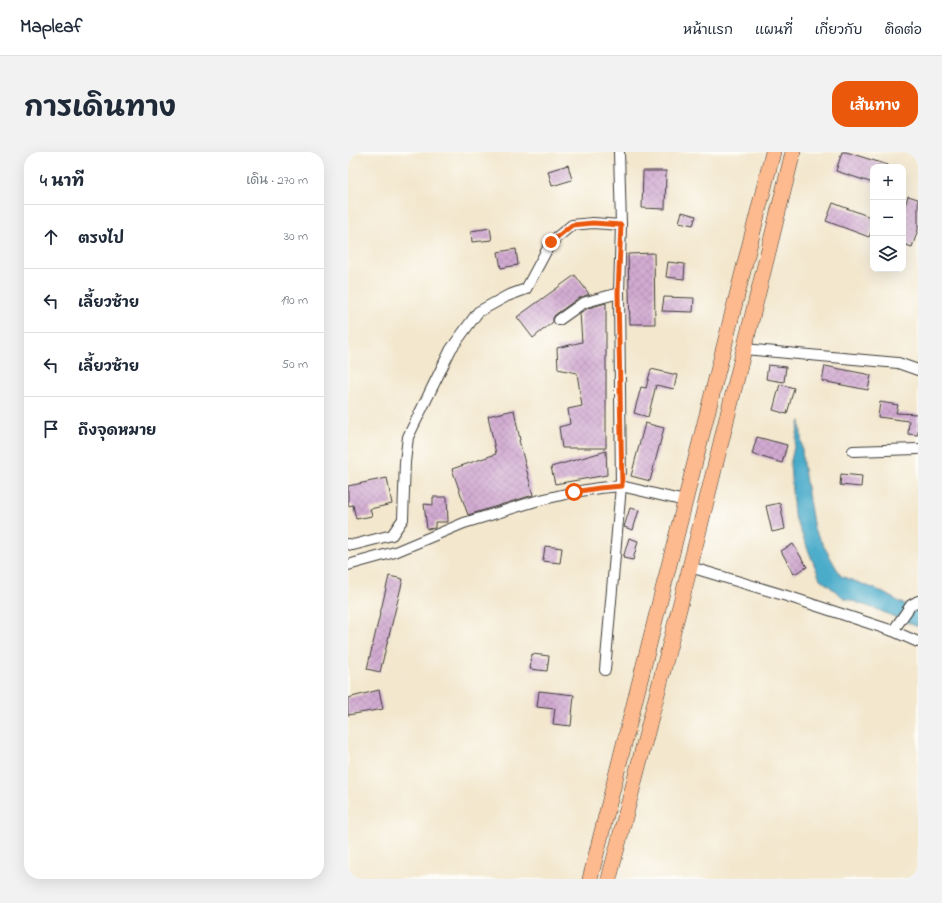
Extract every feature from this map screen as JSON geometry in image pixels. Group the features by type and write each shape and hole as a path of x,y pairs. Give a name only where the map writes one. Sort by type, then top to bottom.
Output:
{"highway":[{"path":"590,879 773,152"},
{"path":"609,879 690,567 793,152"}],"street":[{"path":"605,670 622,486 618,293 621,225 619,152"},
{"path":"348,544 353,545 392,535 403,519 405,462 408,437 451,349 478,312 507,296 526,290 551,242 572,225 593,223 621,225"},
{"path":"559,320 580,305 604,296 618,293"},
{"path":"744,349 898,363 918,370"},
{"path":"853,451 918,449"},
{"path":"348,565 395,552 464,523 536,501 599,488 622,486 684,501"},
{"path":"690,567 896,628 918,642"},
{"path":"896,628 915,603"}],"water":[{"path":"800,420 803,464 814,529 841,576 878,590 918,612 918,627 876,609 844,598 820,579 794,515 790,465"}],"building":[{"path":"842,152 885,164 870,164 870,182 836,171"},
{"path":"568,165 572,180 552,186 548,171"},
{"path":"643,171 666,171 665,209 642,208"},
{"path":"908,196 918,199 918,230 912,247 906,245 906,202"},
{"path":"833,203 870,217 870,234 869,237 826,221"},
{"path":"682,212 696,216 693,225 679,222"},
{"path":"490,228 492,240 472,242 471,231"},
{"path":"516,249 518,265 501,268 498,252"},
{"path":"654,253 655,324 630,324 628,254"},
{"path":"668,262 685,264 684,279 666,277"},
{"path":"575,275 589,294 577,299 555,315 553,322 533,338 517,317"},
{"path":"664,297 694,298 693,312 662,311"},
{"path":"606,303 606,448 562,448 559,427 570,424 568,409 582,406 577,373 558,369 557,348 582,342 580,313 588,308"},
{"path":"768,365 786,367 784,382 766,379"},
{"path":"825,366 871,375 868,390 822,381"},
{"path":"651,369 677,375 674,389 656,385 648,417 634,413 641,387 646,388"},
{"path":"780,384 794,388 787,414 773,410"},
{"path":"880,402 898,405 896,413 918,414 918,435 908,434 909,421 878,417"},
{"path":"514,410 519,440 533,495 468,515 452,469 496,454 488,416"},
{"path":"645,423 664,428 650,481 631,476"},
{"path":"757,437 787,445 782,463 752,454"},
{"path":"606,451 607,475 555,484 551,467"},
{"path":"841,474 862,476 861,487 840,485"},
{"path":"387,478 392,504 370,509 372,516 356,519 353,505 348,506 348,486"},
{"path":"433,497 447,497 448,522 435,522 435,528 427,529 424,504 433,505"},
{"path":"780,503 785,529 772,532 766,506"},
{"path":"630,508 639,510 633,530 624,527"},
{"path":"629,538 638,541 633,560 623,558"},
{"path":"793,544 807,567 794,574 781,551"},
{"path":"545,546 562,548 560,563 543,561"},
{"path":"389,576 403,579 380,672 367,669"},
{"path":"532,654 549,656 547,671 530,669"},
{"path":"379,690 383,709 348,715 348,698"},
{"path":"539,691 574,695 571,726 553,724 555,709 537,707"}],"route":[{"path":"551,242 572,225 593,223 621,225 618,293 622,486 574,492"}]}
